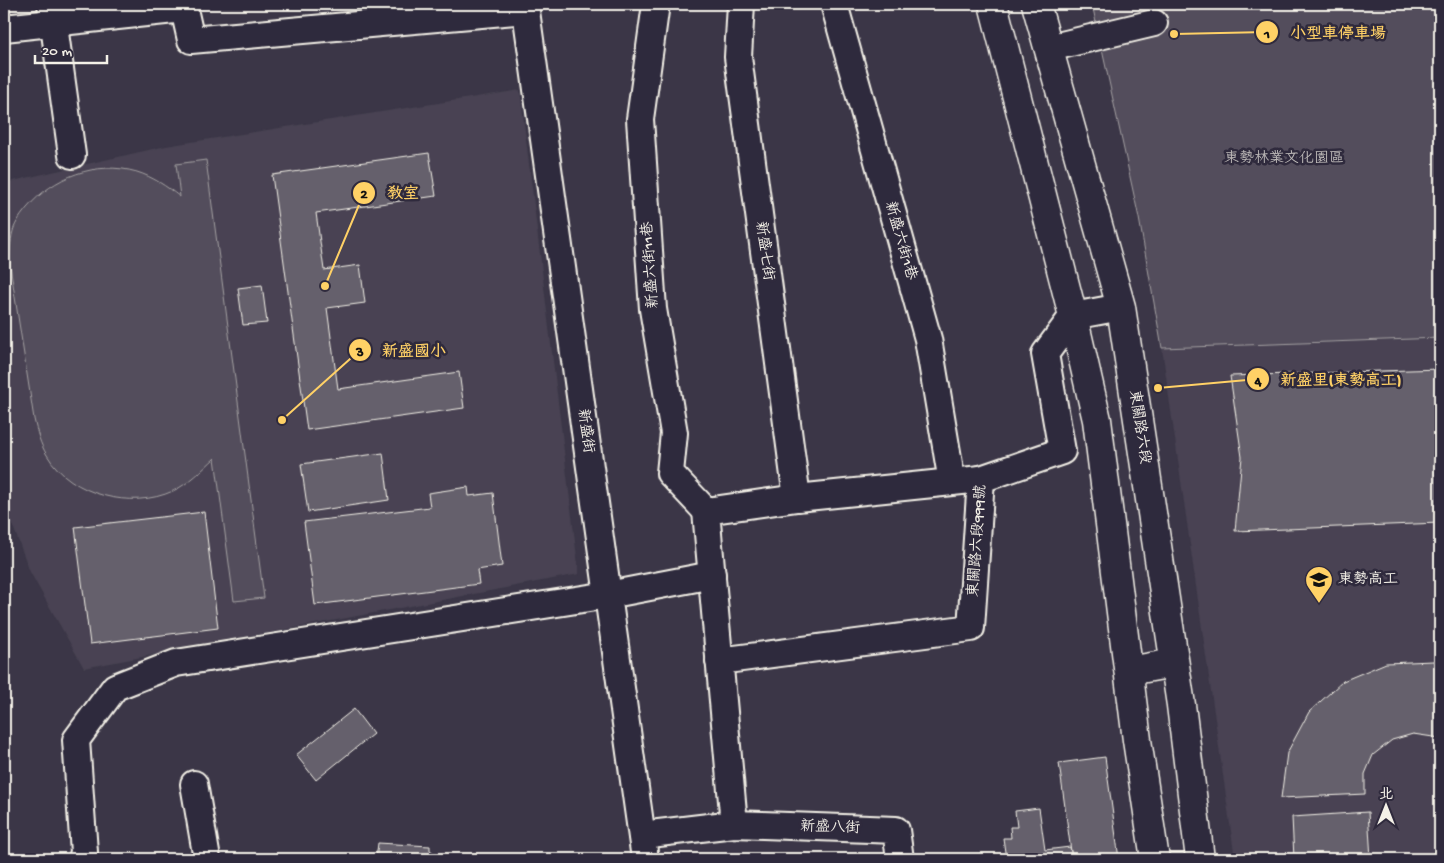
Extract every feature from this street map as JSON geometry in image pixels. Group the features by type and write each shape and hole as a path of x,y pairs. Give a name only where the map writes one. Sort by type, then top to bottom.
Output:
{"main road":[{"path":"993,4 1074,316 1097,420 1128,671 1155,859"},
{"name":"東關路六段","path":"1036,4 1121,307 1174,663 1200,859"},
{"path":"1128,671 1174,663"}],"street":[{"name":"新盛六街11巷","path":"656,4 640,119 653,309 674,433 670,473 706,511"},
{"name":"新盛七街","path":"741,4 738,57 797,498"},
{"name":"新盛六街1巷","path":"834,4 928,339 952,482"},
{"path":"4,28 52,13 185,6 191,40 525,7"},
{"name":"新盛街","path":"525,7 643,847"},
{"path":"52,13 72,155"},
{"path":"1049,48 1154,23"},
{"path":"1074,316 1121,307"},
{"name":"東關路六段999號","path":"720,661 972,628 981,479 1062,451 1045,354 1074,316"},
{"path":"643,847 734,824 706,511 797,498 981,479"},
{"path":"82,859 84,852 76,740 115,687 176,663 608,594 712,575"},
{"path":"194,784 206,859"},
{"name":"新盛八街","path":"734,824 896,830 900,859"}],"shaded area":[{"path":"520,90 579,574 84,668 30,572 4,502 4,183 166,146"},
{"name":"東勢高工","path":"1440,338 1440,859 1235,859 1162,348"}],"green space":[{"name":"東勢林業文化園區","path":"1092,4 1440,4 1440,338 1162,348 1139,218"},
{"path":"206,160 264,598 234,601 215,458 196,476 173,491 157,497 121,499 104,496 71,481 47,455 34,419 10,265 11,239 17,222 38,197 62,180 91,170 106,168 122,169 148,176 180,197 176,164"}],"building":[{"path":"429,153 436,196 316,213 324,270 360,265 365,303 327,308 338,389 459,372 464,408 307,430 272,175"},
{"path":"262,285 267,323 243,325 238,288"},
{"path":"1440,369 1440,523 1235,531 1242,457 1230,376"},
{"path":"383,453 389,500 308,512 301,464"},
{"path":"468,487 469,496 493,493 502,566 477,570 479,584 315,605 304,522 430,507 428,493"},
{"path":"204,512 218,628 90,644 75,527"},
{"path":"1433,661 1440,663 1440,738 1413,734 1392,740 1373,755 1365,774 1365,794 1281,798 1287,753 1309,712 1343,681 1386,663"},
{"path":"354,709 373,734 316,780 296,755"},
{"path":"1105,757 1119,859 1072,859 1059,763"},
{"path":"1039,808 1045,850 1070,847 1072,859 1006,859 1003,838 1011,838 1010,827 1017,827 1015,811"},
{"path":"1368,812 1371,859 1294,859 1292,817"},
{"path":"378,843 430,846 430,850 441,859 376,859"}],"place":[{"name":"小型車停車場","path":"1174,34"},
{"name":"教室","path":"325,286"},
{"name":"新盛里(東勢高工)","path":"1158,388"},
{"name":"新盛國小","path":"282,420"},
{"name":"東勢高工","path":"1319,604"}]}
